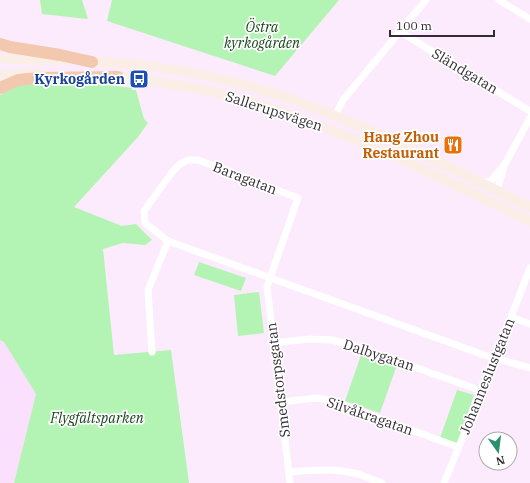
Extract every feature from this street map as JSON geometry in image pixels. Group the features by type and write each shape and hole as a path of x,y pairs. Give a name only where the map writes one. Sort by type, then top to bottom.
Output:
{"highway":[{"path":"0,44 92,62"},
{"path":"0,88 18,80 25,79 118,77"}],"main road":[{"name":"Sallerupsvägen","path":"0,59 24,58 92,62 172,70 212,77 294,101 335,116 424,154 530,207"},
{"name":"Sallerupsvägen","path":"0,75 38,72 139,78 200,89 252,101 380,148 530,220"},
{"path":"436,175 451,177 489,193 495,193 497,190"}],"street":[{"path":"335,116 343,100 426,0"},
{"path":"499,0 530,19"},
{"name":"Sländgatan","path":"399,31 530,111"},
{"path":"477,181 486,182 492,180 505,164 530,118"},
{"name":"Baragatan","path":"168,241 145,223 144,211 180,164 188,160 198,160 298,198 270,278"},
{"path":"497,190 505,164"},
{"path":"152,352 148,290 168,241 495,358 530,368"},
{"name":"Johanneslustgatan","path":"444,483 530,268"},
{"name":"Smedstorpsgatan","path":"270,278 267,287 290,483"},
{"path":"511,317 530,324"},
{"name":"Dalbygatan","path":"273,343 309,339 332,340 355,346 482,391"},
{"name":"Silvåkragatan","path":"280,402 317,398 329,400 458,447"},
{"path":"289,472 317,469 341,471 358,474 382,483"}],"shaded area":[{"path":"0,340 4,342 36,394 14,483 0,483"}],"green space":[{"path":"40,0 82,0 88,19 42,14"},
{"name":"Östra kyrkogården","path":"112,0 339,0 275,76 107,21"},
{"name":"Flygfältsparken","path":"32,83 91,83 132,88 132,90 136,90 144,119 148,123 138,137 74,207 122,226 136,224 152,240 145,245 123,243 103,249 114,355 171,350 189,483 14,483 36,394 4,342 0,340 0,95 16,86"},
{"path":"199,262 246,278 241,291 194,275"},
{"path":"259,292 264,333 238,336 234,295"},
{"path":"362,352 397,365 380,413 345,401"},
{"path":"457,390 474,395 457,444 440,438"}],"place":[{"name":"Kyrkogården","path":"139,79"},
{"name":"Hang Zhou Restaurant","path":"453,145"}]}
